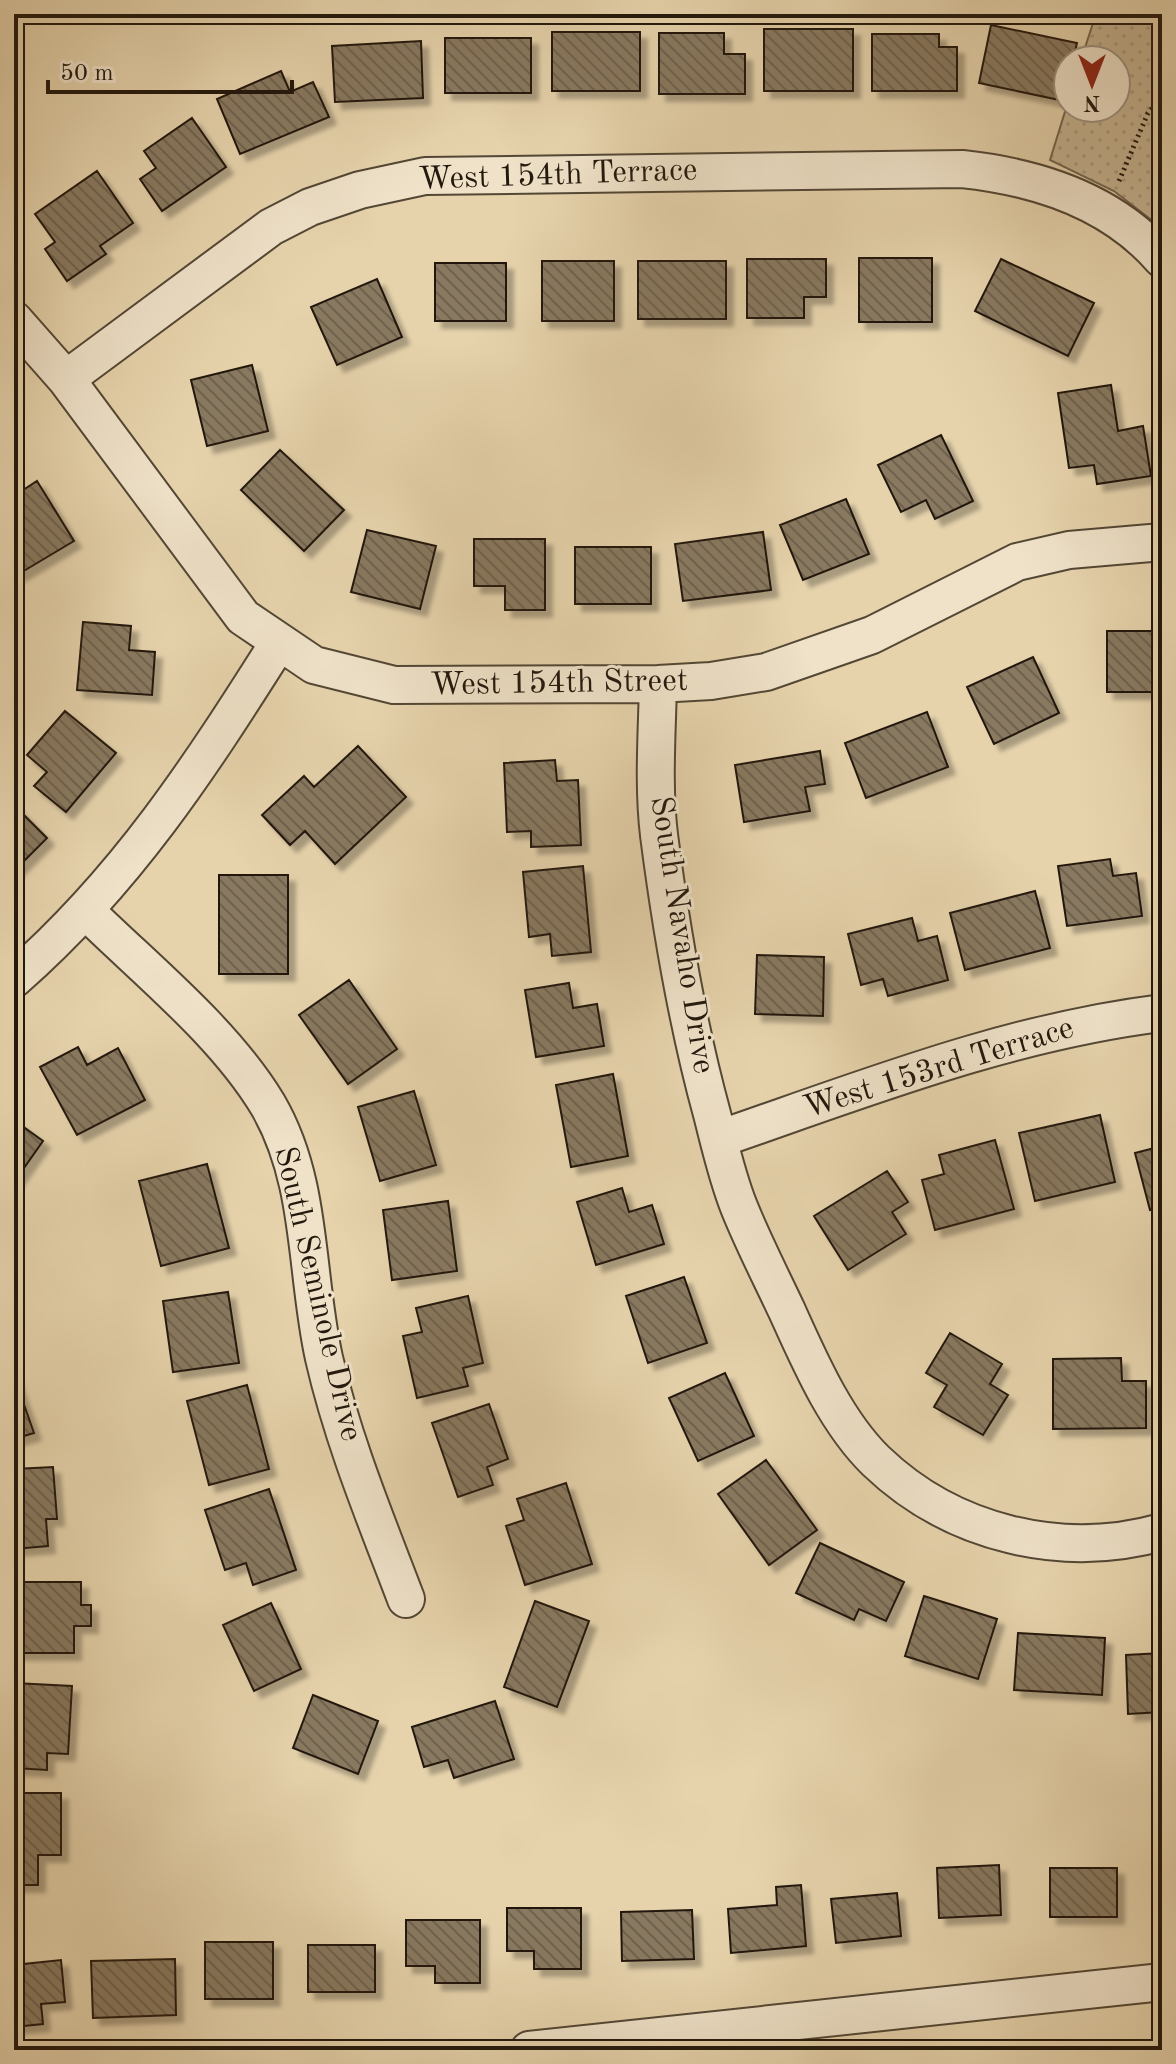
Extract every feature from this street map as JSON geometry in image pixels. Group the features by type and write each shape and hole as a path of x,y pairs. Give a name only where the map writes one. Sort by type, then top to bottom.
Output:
{"street":[{"name":"West 154th Terrace","path":"66,379 271,227 310,207 360,190 425,176 962,169 1038,182 1103,211 1121,220 1162,259"},
{"path":"14,320 66,379"},
{"name":"West 154th Street","path":"66,379 243,617 314,665 394,685 658,684 753,674 820,656 921,613 1017,562 1069,550 1162,542"},
{"path":"14,979 86,911 194,778 279,642"},
{"name":"South Navaho Drive","path":"658,684 659,833 685,1005 738,1205 799,1338 840,1416 875,1461 912,1490 961,1520 1015,1537 1069,1543 1124,1542 1162,1532"},
{"name":"South Seminole Drive","path":"86,911 233,1055 268,1106 291,1154 306,1221 324,1356 358,1470 406,1599"},
{"name":"West 153rd Terrace","path":"719,1139 965,1055 1095,1021 1162,1013"},
{"path":"529,2050 768,2037 1162,1982"}],"path":[{"path":"1103,211 1135,152 1148,113 1162,97"}],"shaded area":[{"path":"1096,14 1162,14 1162,228 1114,191 1050,160 1061,124 1132,124 1132,44 1086,44"}],"building":[{"path":"991,25 1077,43 1052,44 1052,98 979,83"},
{"path":"764,29 853,29 853,91 764,91"},
{"path":"552,32 640,32 640,91 552,91"},
{"path":"659,33 724,33 724,54 745,54 745,94 659,94"},
{"path":"872,34 939,34 939,47 957,47 957,91 872,91"},
{"path":"445,38 531,38 531,93 445,93"},
{"path":"421,41 423,98 335,102 332,46"},
{"path":"281,71 290,92 313,82 329,117 240,154 217,99"},
{"path":"192,118 226,167 162,211 140,179 156,168 144,151"},
{"path":"97,171 133,223 100,246 106,254 67,281 45,249 55,242 35,214"},
{"path":"859,258 932,258 932,322 859,322"},
{"path":"747,259 826,259 826,297 804,297 804,318 747,318"},
{"path":"1001,259 1094,303 1068,356 975,311"},
{"path":"542,261 614,261 614,321 542,321"},
{"path":"638,261 726,261 726,319 638,319"},
{"path":"435,263 506,263 506,321 435,321"},
{"path":"377,279 402,337 337,365 311,307"},
{"path":"252,365 268,431 207,446 191,380"},
{"path":"1111,385 1118,431 1143,426 1151,476 1097,484 1094,465 1069,468 1058,393"},
{"path":"941,435 973,501 935,519 926,500 901,512 878,465"},
{"path":"280,450 344,510 304,551 241,490"},
{"path":"37,481 74,541 17,575 14,570 14,496"},
{"path":"846,499 869,554 803,580 780,525"},
{"path":"367,530 436,546 420,609 351,592"},
{"path":"763,532 771,590 683,601 675,544"},
{"path":"474,539 545,539 545,610 505,610 505,586 474,586"},
{"path":"575,547 651,547 651,604 575,604"},
{"path":"83,622 131,626 129,650 155,652 152,695 77,690"},
{"path":"1107,631 1162,631 1162,692 1107,692"},
{"path":"1033,657 1059,713 994,744 967,687"},
{"path":"65,711 116,753 66,812 34,786 47,772 27,755"},
{"path":"927,712 948,767 866,798 845,743"},
{"path":"358,746 406,797 335,864 305,831 290,845 262,815 304,776 314,787"},
{"path":"820,751 825,784 805,787 810,811 744,822 735,765"},
{"path":"555,760 557,781 578,780 581,845 531,847 531,831 507,832 504,763"},
{"path":"14,805 47,838 14,871"},
{"path":"1110,859 1113,876 1136,873 1142,916 1067,926 1058,866"},
{"path":"583,866 591,952 552,956 550,934 529,937 523,872"},
{"path":"219,875 288,875 288,974 219,974"},
{"path":"1035,891 1050,948 965,970 950,913"},
{"path":"912,918 918,941 937,936 948,980 888,996 883,979 861,985 848,934"},
{"path":"757,955 824,957 823,1016 755,1014"},
{"path":"349,980 397,1049 348,1084 299,1015"},
{"path":"569,983 573,1008 597,1004 604,1046 536,1057 525,990"},
{"path":"78,1047 87,1065 118,1048 145,1100 77,1135 40,1067"},
{"path":"613,1074 628,1156 571,1167 556,1085"},
{"path":"414,1091 436,1165 380,1181 358,1107"},
{"path":"1100,1115 1115,1182 1035,1201 1019,1133"},
{"path":"14,1120 43,1141 14,1182"},
{"path":"995,1140 1014,1209 935,1230 922,1180 944,1174 939,1155"},
{"path":"1162,1146 1162,1207 1150,1210 1135,1153"},
{"path":"207,1164 229,1248 161,1266 139,1181"},
{"path":"887,1171 908,1202 892,1212 906,1234 848,1270 814,1216"},
{"path":"622,1188 629,1212 652,1205 664,1244 596,1265 577,1202"},
{"path":"448,1201 457,1271 392,1280 383,1210"},
{"path":"684,1277 707,1343 648,1363 626,1296"},
{"path":"228,1292 239,1363 173,1372 163,1301"},
{"path":"468,1296 483,1363 463,1368 468,1386 417,1398 403,1336 422,1332 416,1308"},
{"path":"950,1333 1002,1364 990,1384 1008,1395 983,1435 934,1407 947,1385 926,1373"},
{"path":"1121,1358 1122,1381 1146,1381 1146,1428 1053,1429 1053,1359"},
{"path":"725,1373 754,1436 698,1461 669,1398"},
{"path":"14,1376 34,1433 14,1439"},
{"path":"247,1385 269,1469 209,1485 187,1401"},
{"path":"489,1404 508,1459 487,1467 493,1485 458,1497 432,1423"},
{"path":"766,1460 817,1530 769,1565 718,1494"},
{"path":"53,1467 57,1519 46,1519 48,1546 14,1549 14,1469"},
{"path":"566,1483 592,1564 525,1585 506,1526 524,1520 517,1499"},
{"path":"269,1489 296,1570 253,1585 246,1563 225,1570 205,1510"},
{"path":"820,1543 904,1582 886,1621 859,1609 854,1620 796,1593"},
{"path":"14,1582 81,1582 81,1605 91,1605 91,1626 74,1626 74,1653 14,1653"},
{"path":"924,1596 997,1619 978,1679 905,1656"},
{"path":"535,1601 589,1621 557,1707 504,1687"},
{"path":"271,1603 301,1669 254,1691 223,1625"},
{"path":"1018,1633 1105,1638 1102,1695 1014,1690"},
{"path":"1162,1653 1162,1712 1128,1714 1126,1655"},
{"path":"14,1683 72,1686 68,1754 47,1753 47,1770 14,1768"},
{"path":"313,1695 378,1721 358,1774 293,1748"},
{"path":"495,1701 514,1759 454,1778 448,1760 424,1767 412,1727"},
{"path":"14,1793 61,1793 61,1855 38,1855 38,1885 14,1885"},
{"path":"1162,1856 1162,1907 1159,1907 1155,1857"},
{"path":"999,1865 1001,1915 939,1918 937,1868"},
{"path":"1050,1868 1117,1868 1117,1917 1050,1917"},
{"path":"801,1885 806,1946 731,1953 728,1909 777,1905 776,1887"},
{"path":"897,1893 901,1936 836,1943 831,1899"},
{"path":"507,1908 581,1908 581,1969 534,1969 534,1951 507,1951"},
{"path":"692,1910 694,1959 622,1961 621,1912"},
{"path":"406,1920 480,1920 480,1983 435,1983 435,1966 406,1966"},
{"path":"205,1942 273,1942 273,1999 205,1999"},
{"path":"308,1945 375,1945 375,1992 308,1992"},
{"path":"175,1959 176,2015 93,2018 91,1961"},
{"path":"61,1960 65,2002 41,2004 43,2024 14,2027 14,1965"}]}
